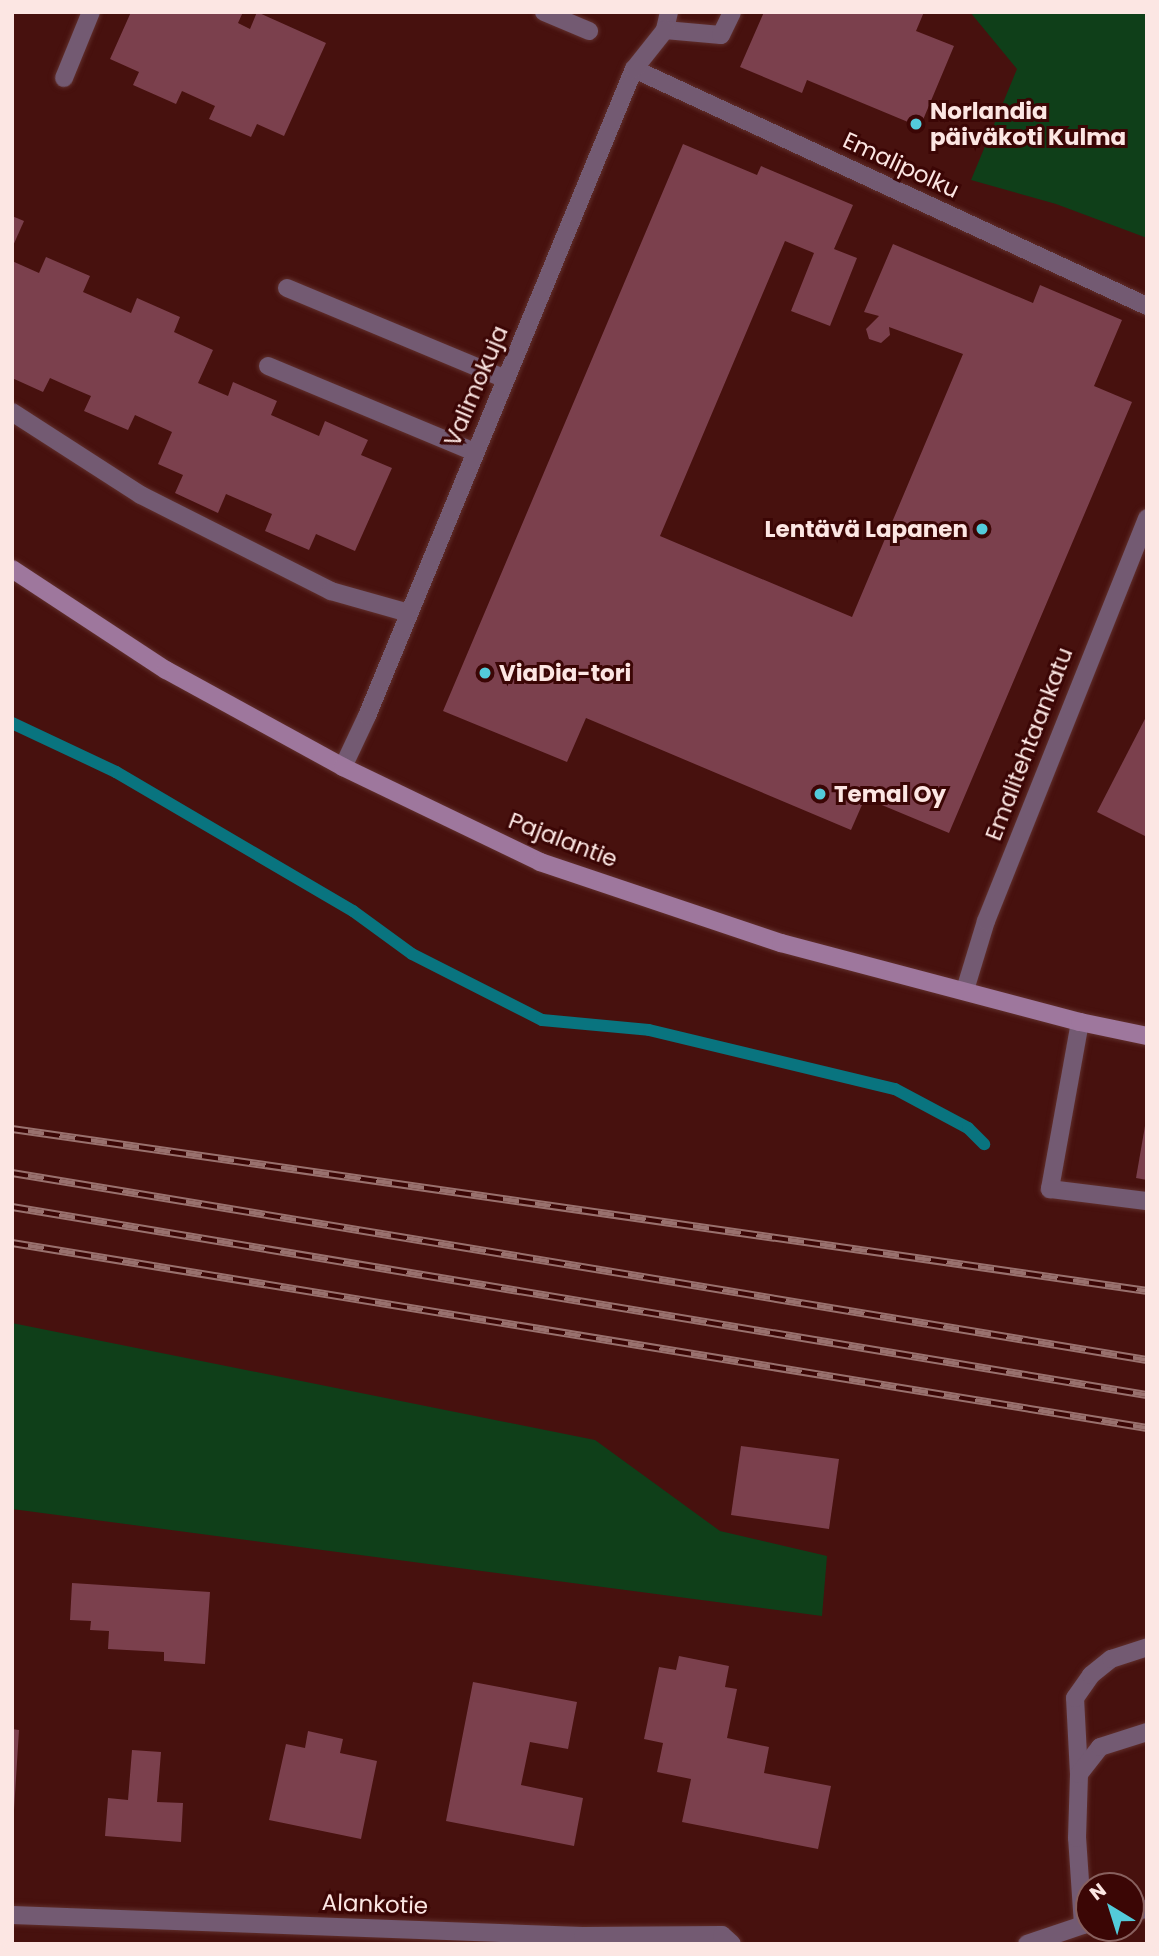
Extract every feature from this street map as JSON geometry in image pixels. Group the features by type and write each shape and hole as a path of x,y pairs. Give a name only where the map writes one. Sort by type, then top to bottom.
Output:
{"street":[{"path":"64,78 91,12"},
{"path":"544,12 589,31"},
{"path":"667,21 721,35 732,12"},
{"name":"Valimokuja","path":"343,768 410,613 634,69 667,21"},
{"name":"Emalipolku","path":"634,69 1147,306"},
{"path":"287,288 506,379"},
{"path":"268,366 475,452"},
{"path":"12,412 141,495 331,591 410,613"},
{"name":"Emalitehtaankatu","path":"965,990 986,921 1147,518"},
{"name":"Pajalantie","path":"12,569 166,670 343,768 540,862 781,943 1080,1022 1147,1035"},
{"path":"1080,1022 1049,1189 1147,1201"},
{"path":"1081,1872 1077,1838 1079,1774 1074,1698 1091,1675 1111,1659 1147,1647"},
{"path":"1079,1774 1100,1747 1147,1732"},
{"name":"Alankotie","path":"12,1915 583,1936 722,1936 732,1944"},
{"path":"1027,1944 1075,1928"}],"green space":[{"path":"970,12 1147,12 1147,238 1056,204 971,180 1017,69"},
{"path":"12,1323 595,1440 720,1531 827,1556 822,1616 12,1509"}],"building":[{"path":"131,12 243,12 238,23 250,29 257,12 326,43 284,136 257,124 251,137 209,119 215,106 182,91 176,104 133,85 139,72 110,59"},
{"path":"764,12 924,12 916,31 954,46 920,127 807,80 802,93 740,67"},
{"path":"683,144 757,175 761,166 853,205 834,249 857,258 830,326 791,311 814,253 785,241 660,536 852,617 963,354 889,327 890,335 881,343 869,339 866,329 879,316 864,312 893,244 1033,303 1040,285 1122,320 1094,386 1132,402 949,833 865,798 851,830 586,718 567,762 443,711"},
{"path":"12,216 24,221 12,248"},
{"path":"46,257 90,276 83,292 131,313 137,298 180,317 174,332 213,350 198,383 228,396 233,382 277,401 271,415 319,436 325,421 368,440 361,455 392,468 355,551 316,534 309,550 265,531 272,514 226,494 218,513 175,493 183,475 158,464 172,432 135,415 128,430 84,411 91,396 50,378 43,392 12,378 12,261 39,273"},
{"path":"1147,715 1147,837 1097,812"},
{"path":"1147,1126 1147,1180 1136,1178"},
{"path":"741,1446 839,1459 829,1529 731,1515"},
{"path":"72,1583 210,1592 205,1664 164,1661 164,1652 108,1649 109,1631 90,1630 91,1621 70,1620"},
{"path":"679,1656 729,1666 725,1687 737,1689 727,1738 769,1747 764,1773 831,1786 818,1849 682,1822 691,1779 657,1772 663,1743 644,1739 659,1667 676,1670"},
{"path":"473,1682 577,1702 568,1749 530,1742 521,1785 583,1798 574,1846 446,1821"},
{"path":"12,1729 19,1730 14,1810 12,1810"},
{"path":"308,1731 343,1739 340,1753 377,1761 361,1839 269,1820 286,1744 305,1748"},
{"path":"132,1750 161,1752 157,1802 183,1803 181,1842 105,1836 108,1798 128,1800"}],"waterway":[{"path":"12,723 116,772 353,911 412,954 542,1020 649,1030 895,1089 968,1128 984,1144"}],"railway":[{"path":"12,1129 1147,1291"},
{"path":"12,1173 1147,1360"},
{"path":"12,1207 1147,1395"},
{"path":"12,1243 1147,1428"}],"place":[{"name":"Norlandia päiväkoti Kulma","path":"916,124"},
{"name":"Lentävä Lapanen","path":"982,529"},
{"name":"ViaDia-tori","path":"485,673"},
{"name":"Temal Oy","path":"820,794"}]}
